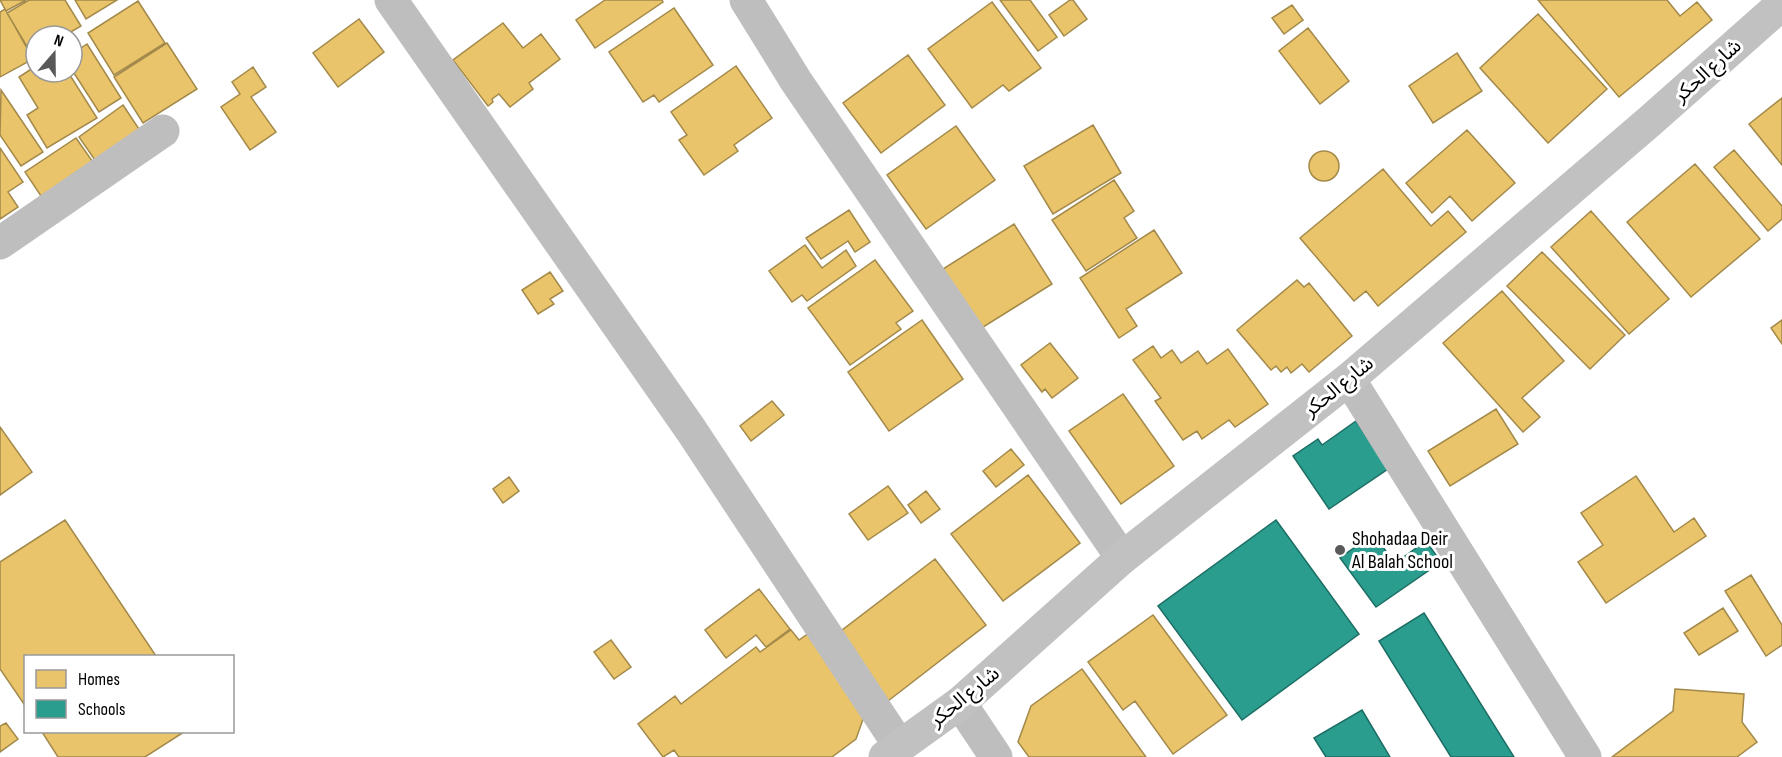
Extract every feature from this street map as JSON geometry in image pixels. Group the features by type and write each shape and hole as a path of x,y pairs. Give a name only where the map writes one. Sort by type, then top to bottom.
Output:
{"street":[{"path":"391,0 691,430 892,751"},
{"path":"746,0 796,81 1122,558"},
{"name":"شارع الحكر","path":"892,751 960,703 1122,558 1349,379 1650,121 1782,4"},
{"path":"0,243 163,131"},
{"path":"1349,379 1585,757"},
{"path":"960,703 996,757"}],"building: Homes":[{"path":"0,0 26,0 6,11"},
{"path":"29,0 65,0 80,24 24,24 24,42 7,13"},
{"path":"75,0 117,0 86,19"},
{"path":"605,0 662,0 663,2 595,48 576,20"},
{"path":"1000,0 1030,0 1057,37 1038,51"},
{"path":"1073,0 1087,19 1064,36 1049,15"},
{"path":"1538,0 1667,0 1680,16 1697,2 1712,20 1619,97"},
{"path":"138,1 165,43 114,75 88,33"},
{"path":"992,2 1041,68 1009,91 1003,85 972,108 928,49"},
{"path":"1292,5 1303,20 1284,34 1272,18"},
{"path":"674,8 713,65 659,102 654,95 643,102 609,52"},
{"path":"5,9 24,43 24,64 0,77 0,12"},
{"path":"1538,14 1607,89 1548,143 1480,68"},
{"path":"359,19 384,52 338,87 313,53"},
{"path":"503,23 523,48 541,34 560,59 529,83 533,89 510,107 499,94 488,106 453,60"},
{"path":"1308,28 1349,81 1320,104 1279,51"},
{"path":"167,43 197,89 143,123 114,77"},
{"path":"87,44 121,98 99,112 81,84 84,84 84,46"},
{"path":"1457,53 1482,91 1433,123 1409,86"},
{"path":"908,55 945,105 881,153 843,103"},
{"path":"736,66 772,118 734,145 738,151 704,175 679,140 687,135 671,112"},
{"path":"253,67 266,87 251,97 276,132 250,150 221,107 240,94 232,82"},
{"path":"24,74 24,84 76,84 97,118 47,148 27,115 38,108 19,77"},
{"path":"1,90 43,152 21,166 0,135"},
{"path":"1782,98 1782,165 1749,124"},
{"path":"123,105 141,132 97,163 79,137"},
{"path":"1093,125 1121,173 1053,214 1024,166"},
{"path":"956,126 995,180 926,229 887,175"},
{"path":"1467,130 1515,183 1472,221 1450,196 1432,213 1406,183"},
{"path":"76,138 95,165 43,199 25,172"},
{"path":"0,148 23,182 8,192 18,207 0,219"},
{"path":"1734,150 1782,206 1782,219 1768,231 1714,167"},
{"path":"1324,151 1330,152 1338,160 1338,172 1330,180 1324,181 1318,180 1310,172 1309,166 1310,160 1318,152"},
{"path":"1695,164 1760,239 1691,297 1627,222"},
{"path":"1383,169 1431,226 1448,211 1466,232 1378,306 1366,291 1354,301 1300,238"},
{"path":"1114,180 1134,211 1124,218 1137,238 1086,271 1052,220"},
{"path":"849,210 870,242 855,252 848,241 821,259 806,238"},
{"path":"1591,211 1669,299 1629,334 1551,247"},
{"path":"1014,224 1052,284 980,329 943,269"},
{"path":"1154,230 1182,273 1126,309 1137,326 1119,338 1080,278"},
{"path":"805,245 822,268 846,250 856,266 807,301 802,295 792,302 769,271"},
{"path":"1542,252 1625,335 1590,369 1507,286"},
{"path":"875,260 913,311 896,323 901,329 850,365 808,308"},
{"path":"550,272 563,291 550,299 554,304 538,314 522,290"},
{"path":"1297,280 1304,287 1309,283 1352,336 1309,372 1302,364 1291,373 1287,367 1281,372 1276,366 1271,370 1237,330"},
{"path":"1502,291 1564,361 1522,398 1540,417 1523,432 1443,343"},
{"path":"922,320 963,379 889,431 848,372"},
{"path":"1782,320 1782,344 1771,328"},
{"path":"1050,343 1078,378 1052,398 1045,389 1042,392 1021,365"},
{"path":"1153,346 1161,358 1172,350 1181,363 1198,351 1207,364 1228,349 1268,404 1235,427 1229,420 1202,439 1197,431 1183,440 1155,401 1161,398 1133,360"},
{"path":"1123,394 1174,466 1121,504 1069,431"},
{"path":"772,401 784,415 751,441 740,426"},
{"path":"1496,409 1518,444 1450,486 1428,451"},
{"path":"0,427 32,472 0,495"},
{"path":"1011,449 1024,465 996,487 983,471"},
{"path":"1028,475 1080,543 1003,601 951,534"},
{"path":"1636,476 1674,532 1694,518 1706,536 1606,603 1578,562 1603,545 1581,513"},
{"path":"509,477 519,491 503,503 493,489"},
{"path":"888,486 908,513 868,540 849,514"},
{"path":"926,491 940,509 921,523 908,505"},
{"path":"65,520 155,655 24,655 24,704 0,669 0,562"},
{"path":"935,559 986,625 888,701 837,634"},
{"path":"1751,575 1782,625 1782,645 1766,656 1725,591"},
{"path":"759,589 790,629 766,647 756,635 726,658 705,630"},
{"path":"1723,608 1738,631 1699,655 1684,633"},
{"path":"1153,615 1227,715 1173,754 1135,701 1123,710 1088,662"},
{"path":"791,630 799,640 809,633 867,708 856,739 832,757 679,757 674,750 663,757 638,724 675,696 681,704 756,647 760,652"},
{"path":"611,640 631,667 614,679 594,652"},
{"path":"1082,669 1146,757 1029,757 1018,742 1031,706"},
{"path":"1675,689 1744,694 1742,722 1757,742 1737,757 1612,757 1673,711"},
{"path":"6,723 18,739 0,752 0,726"},
{"path":"43,733 182,733 145,757 58,757"}],"building: Schools":[{"path":"1356,421 1388,469 1329,509 1293,456 1318,439 1322,445"},
{"path":"1276,520 1359,634 1242,720 1158,606"},
{"path":"1373,534 1395,563 1426,541 1441,562 1376,607 1340,558"},
{"path":"1424,613 1514,757 1451,757 1379,641"},
{"path":"1362,710 1390,757 1326,757 1314,738"}],"place":[{"name":"Shohadaa Deir Al Balah School","path":"1340,550"}]}
